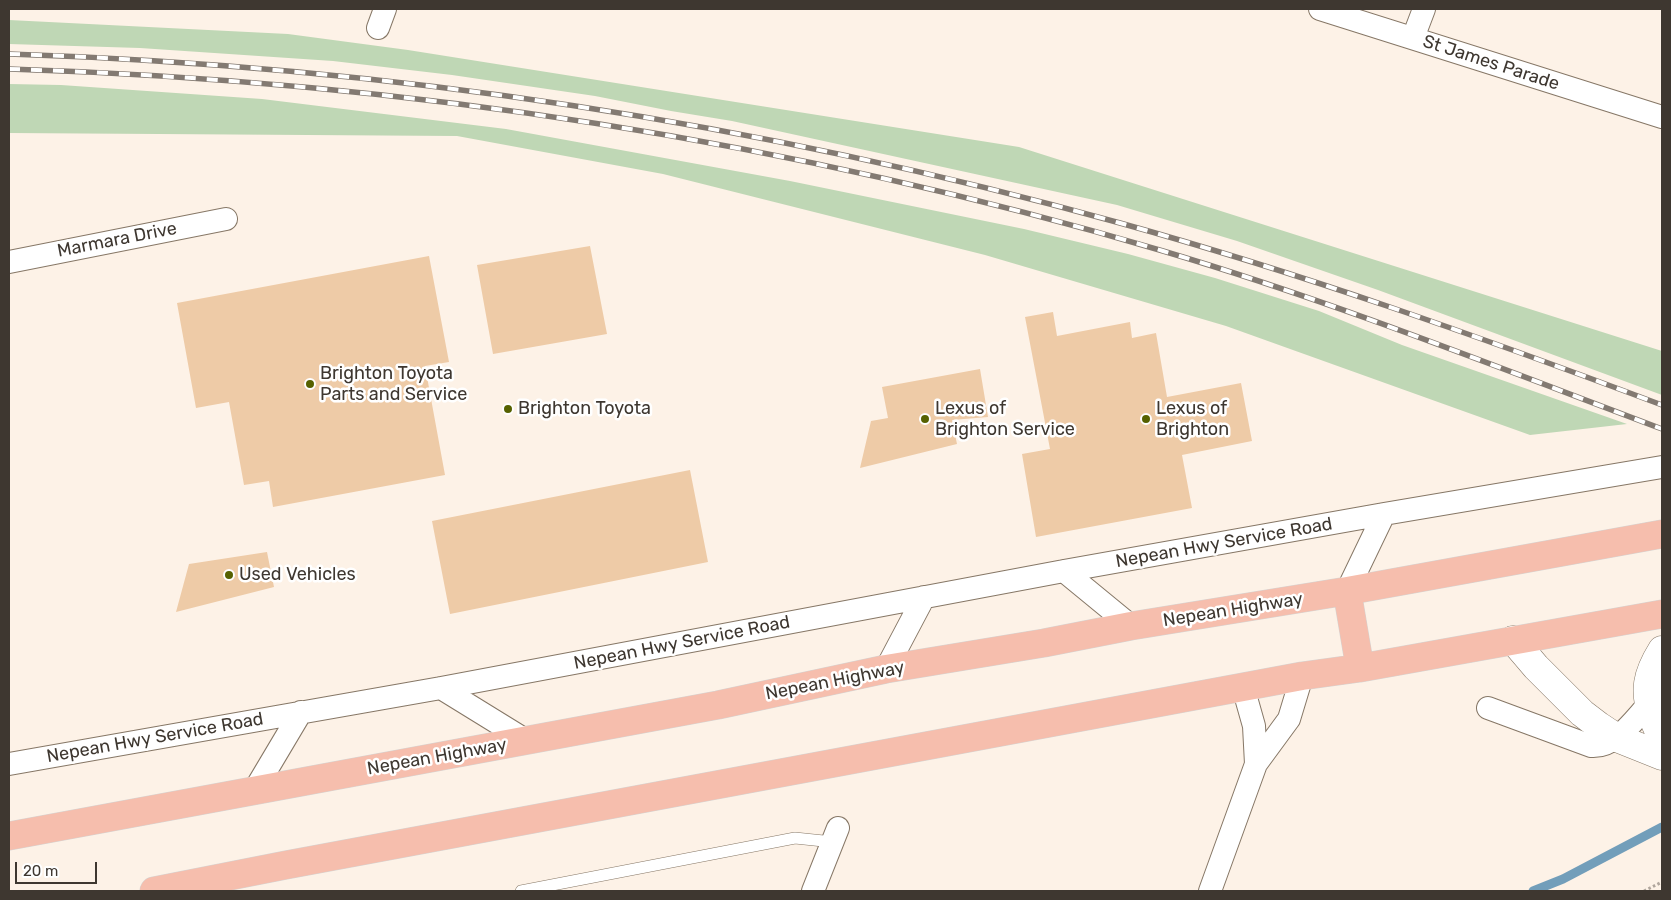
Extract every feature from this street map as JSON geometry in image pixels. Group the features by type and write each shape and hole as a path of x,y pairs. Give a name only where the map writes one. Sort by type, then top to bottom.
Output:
{"highway":[{"name":"Nepean Highway","path":"9,836 718,705 886,669 1044,643 1131,626 1347,591 1662,534"},
{"path":"1347,591 1360,668"},
{"path":"154,891 1302,676 1360,668 1662,614"}],"street":[{"name":"St James Parade","path":"1320,9 1662,117"},
{"path":"1413,38 1424,9"},
{"name":"Marmara Drive","path":"9,262 226,219"},
{"name":"Nepean Hwy Service Road","path":"9,760 441,688 1064,571 1662,467"},
{"path":"1347,591 1384,514"},
{"path":"1064,571 1131,626"},
{"path":"886,669 924,597"},
{"path":"1513,640 1536,667 1582,713 1616,738 1662,756"},
{"path":"1662,650 1651,668 1646,687 1648,705 1658,730 1662,735"},
{"path":"1210,891 1256,764 1289,719 1302,676"},
{"path":"1243,687 1254,726 1256,764"},
{"path":"441,688 527,741"},
{"path":"1488,708 1591,746 1605,744 1616,738 1648,705"},
{"name":"Nepean Hwy Service Road","path":"254,791 301,712"},
{"path":"813,891 835,835"}],"lane":[{"path":"521,891 795,838 835,835"}],"path":[{"path":"1644,891 1662,882"}],"green space":[{"path":"9,20 288,34 408,50 1019,147 1662,351 1662,395 1378,290 1237,241 1117,205 732,121 595,96 452,75 333,61 140,48 9,44"},
{"path":"9,84 61,85 262,99 506,129 790,181 1024,229 1128,254 1215,278 1319,311 1402,345 1627,424 1530,435 1226,326 985,255 663,174 457,136 9,133"}],"building":[{"path":"590,246 607,334 493,354 477,265"},
{"name":"Brighton Toyota Parts and Service","path":"429,256 449,362 425,366 445,475 273,507 269,481 244,485 229,402 196,408 177,303"},
{"name":"Lexus of Brighton","path":"1053,312 1057,336 1130,322 1132,338 1156,333 1167,397 1241,383 1252,441 1182,455 1192,508 1036,537 1022,454 1050,449 1025,317"},
{"name":"Lexus of Brighton Service","path":"980,369 988,417 952,420 957,444 860,468 871,421 888,418 882,387"},
{"path":"690,470 708,562 450,614 432,521"},
{"name":"Used Vehicles","path":"267,552 274,587 176,612 189,564"}],"waterway":[{"path":"1533,891 1563,879 1662,827"}],"railway":[{"path":"9,54 150,61 290,71 430,86 569,105 708,128 846,156 983,187 1189,243 1393,308 1528,355 1662,405"},
{"path":"9,69 155,76 301,87 447,103 592,123 736,148 879,177 1022,212 1226,270 1352,313 1662,429"}],"place":[{"name":"Brighton Toyota Parts and Service","path":"310,384"},
{"name":"Brighton Toyota","path":"508,409"},
{"name":"Lexus of Brighton Service","path":"925,419"},
{"name":"Lexus of Brighton","path":"1146,419"},
{"name":"Used Vehicles","path":"229,575"}]}
